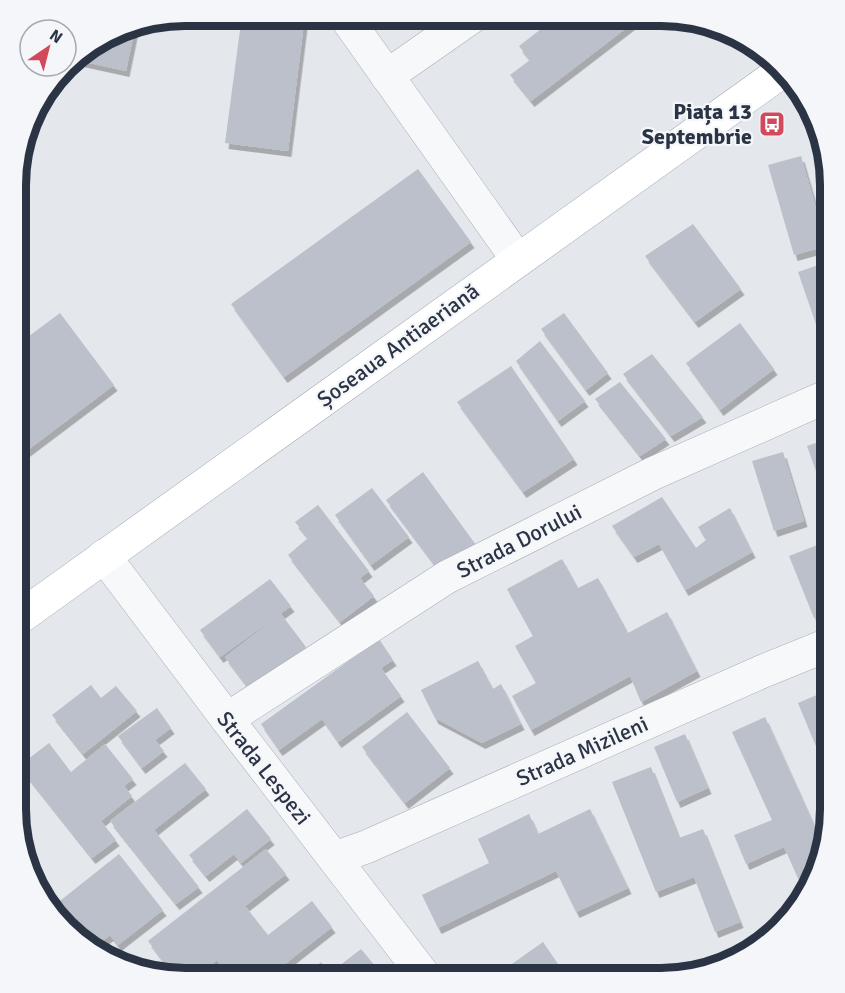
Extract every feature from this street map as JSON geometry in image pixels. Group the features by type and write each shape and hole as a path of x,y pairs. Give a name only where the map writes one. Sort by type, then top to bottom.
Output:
{"main road":[{"name":"Șoseaua Antiaeriană","path":"26,613 776,76"}],"street":[{"path":"387,76 460,25"},
{"path":"351,26 518,260"},
{"name":"Strada Dorului","path":"227,719 447,577 654,473 820,400"},
{"name":"Strada Lespezi","path":"104,556 418,967"},
{"name":"Strada Mizileni","path":"334,858 377,842 819,648"}],"building":[{"path":"546,25 630,25 531,101 510,75 530,60 519,46"},
{"path":"241,26 304,26 288,151 225,143"},
{"path":"134,34 126,71 84,62 105,47"},
{"path":"801,156 820,222 820,248 794,255 768,165"},
{"path":"418,169 471,242 284,377 231,304"},
{"path":"693,224 741,289 695,322 645,256"},
{"path":"820,264 820,335 798,272"},
{"path":"60,313 114,385 26,451 26,338"},
{"path":"564,313 608,373 586,390 541,329"},
{"path":"740,323 774,369 720,410 686,363"},
{"path":"540,341 585,401 558,421 516,361"},
{"path":"652,354 703,417 671,436 623,374"},
{"path":"511,366 574,459 523,492 457,402"},
{"path":"620,382 666,439 640,456 595,399"},
{"path":"820,442 820,481 807,446"},
{"path":"783,452 804,521 774,531 752,461"},
{"path":"423,472 476,545 440,572 386,500"},
{"path":"372,488 409,537 371,565 335,515"},
{"path":"662,497 696,548 706,540 698,527 730,508 752,552 685,590 659,544 634,557 612,526"},
{"path":"318,505 369,571 360,578 374,596 340,622 288,555 308,538 295,522"},
{"path":"819,544 819,616 814,618 789,556"},
{"path":"562,559 578,588 598,578 628,633 667,612 697,671 641,702 630,676 531,730 512,696 536,683 515,646 533,636 507,589"},
{"path":"270,579 291,606 220,657 200,630"},
{"path":"281,614 306,647 250,690 225,657"},
{"path":"379,639 393,660 381,668 401,696 338,742 322,719 279,750 261,724"},
{"path":"478,661 493,689 501,684 521,724 482,743 435,718 421,690"},
{"path":"91,685 101,698 116,686 137,711 83,754 52,715"},
{"path":"819,694 819,754 798,703"},
{"path":"157,708 171,728 155,740 164,751 142,768 118,736"},
{"path":"407,712 450,768 405,803 362,747"},
{"path":"765,717 817,832 811,860 800,884 784,847 746,864 734,835 772,820 732,732"},
{"path":"685,734 708,788 677,802 654,747"},
{"path":"49,743 71,772 105,744 133,779 124,786 132,796 101,821 116,840 92,858 26,775 26,761"},
{"path":"185,763 206,789 154,830 199,887 176,904 110,821"},
{"path":"651,767 679,838 703,829 740,922 715,932 694,877 656,892 612,782"},
{"path":"247,809 271,839 241,863 234,854 206,876 189,855"},
{"path":"590,809 628,888 576,912 556,871 438,928 422,895 489,863 478,839 529,814 538,834"},
{"path":"266,849 286,874 245,906 268,935 312,901 332,927 281,967 222,967 217,960 208,967 165,966 148,941"},
{"path":"119,854 163,910 118,945 110,935 100,943 96,941 80,928 57,903"},
{"path":"543,942 560,967 508,967"},
{"path":"361,949 376,967 338,967"},
{"path":"321,962 325,967 315,967"}],"place":[{"name":"Piața 13 Septembrie","path":"772,124"}]}
